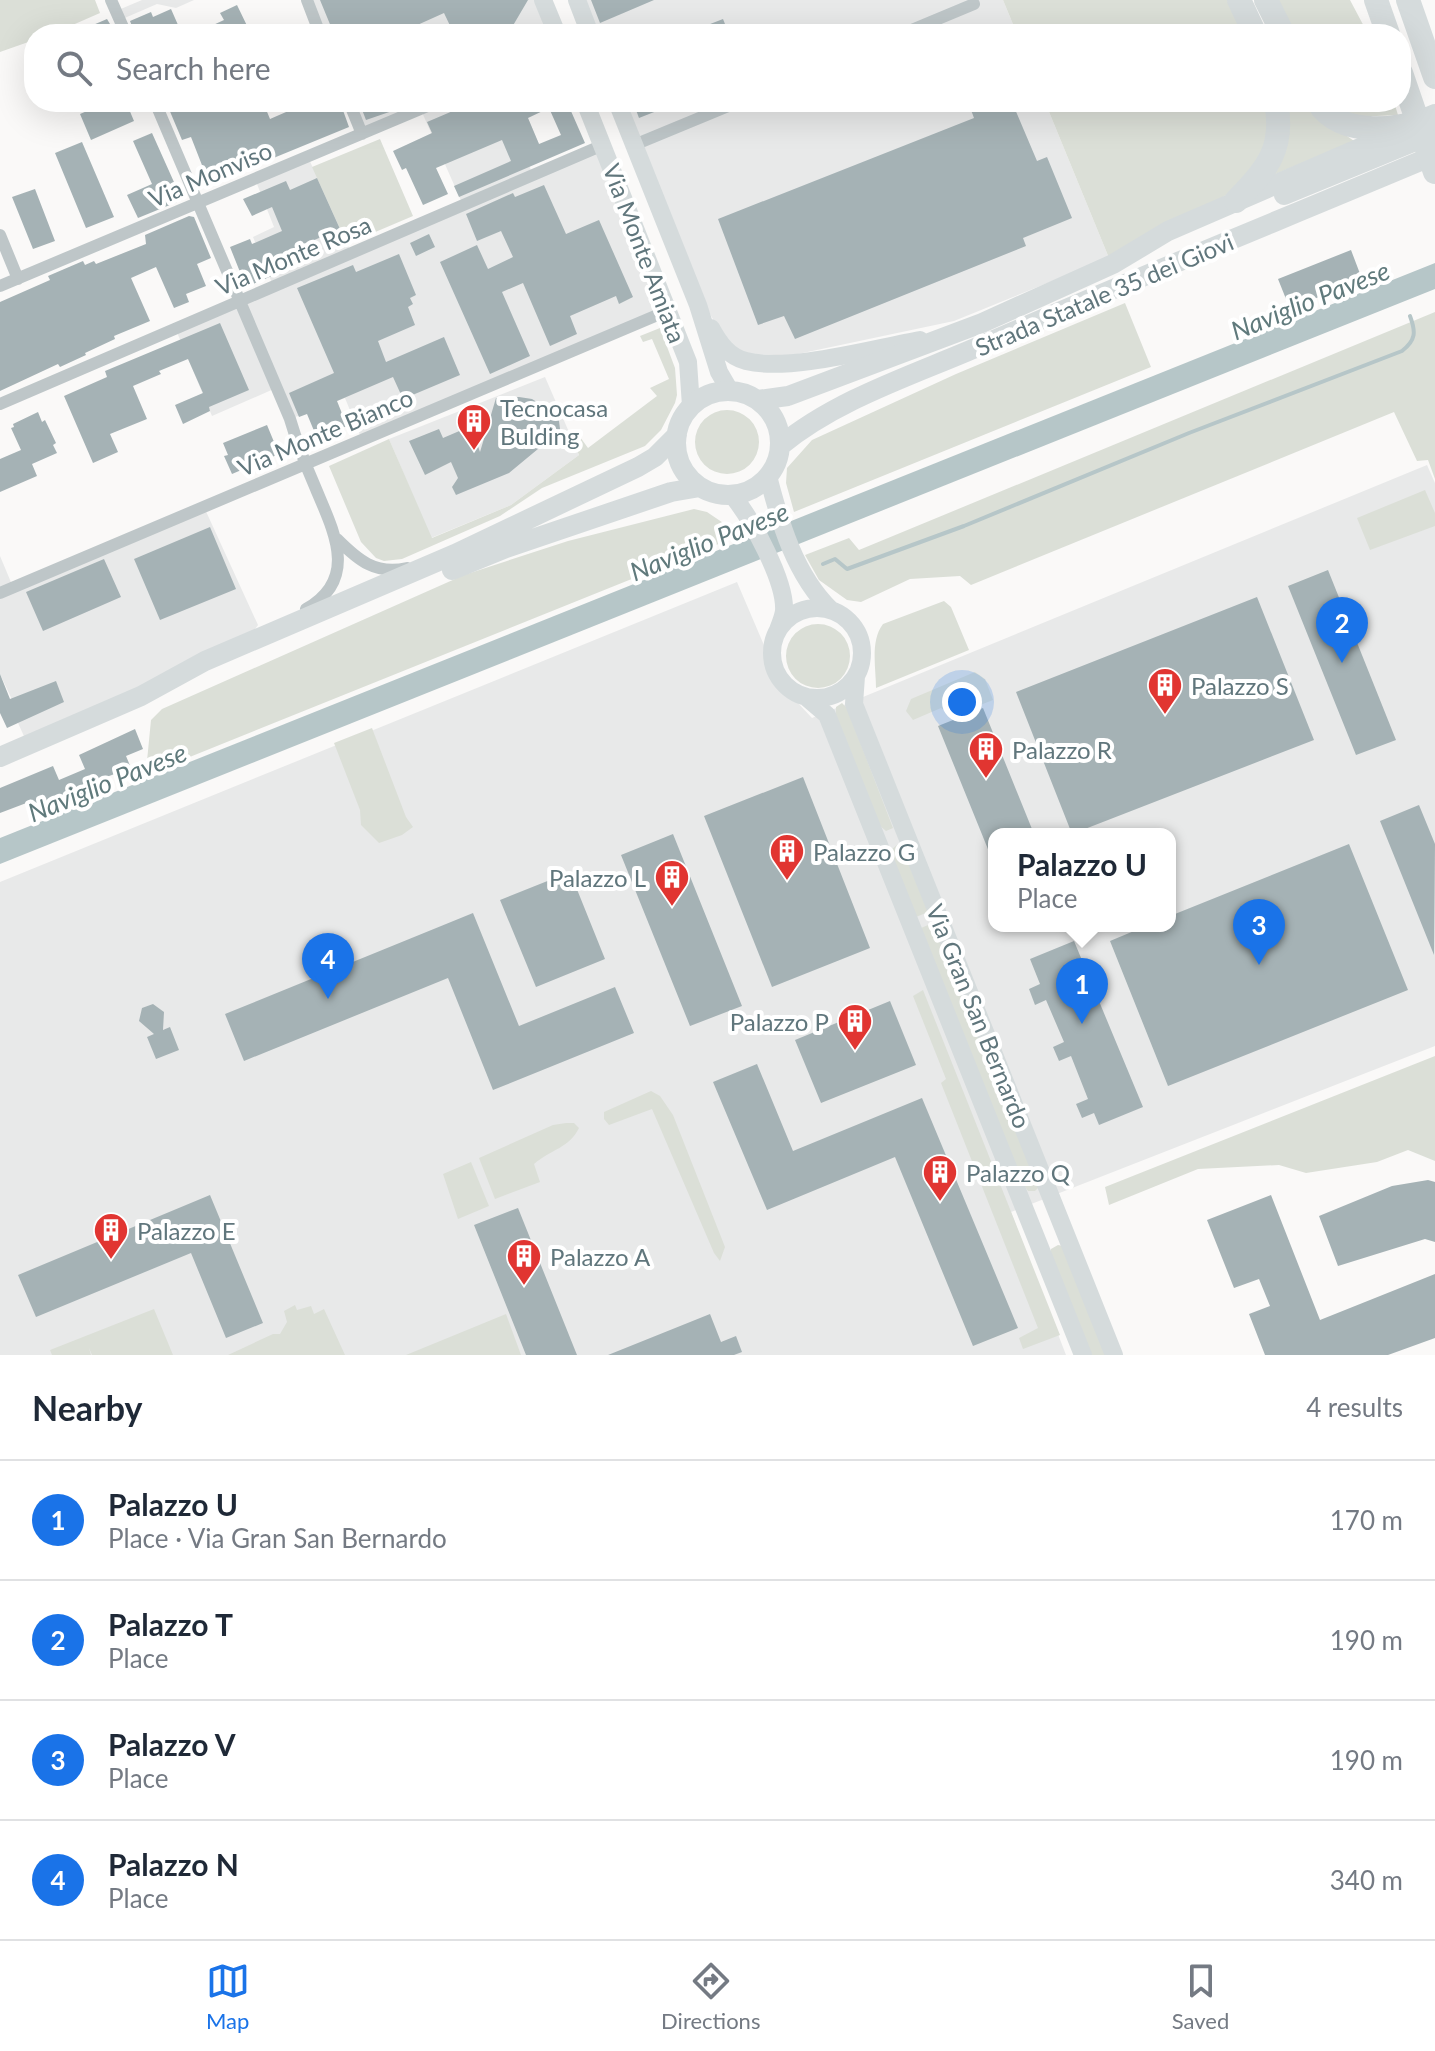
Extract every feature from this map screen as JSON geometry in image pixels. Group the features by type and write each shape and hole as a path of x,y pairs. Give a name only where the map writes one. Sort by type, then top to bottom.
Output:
{"highway":[{"path":"1239,0 1250,24"},
{"path":"1266,0 1278,24"},
{"path":"1376,0 1384,24"},
{"path":"1408,0 1435,77"},
{"path":"1411,102 1435,172"},
{"path":"1236,201 1264,172 1276,144 1278,112"},
{"path":"1328,112 1348,126 1377,129 1434,121"}],"main road":[{"path":"543,0 553,24"},
{"path":"577,0 586,24"},
{"name":"Via Monte Amiata","path":"589,112 688,362 691,406"},
{"name":"Via Monte Amiata","path":"621,112 698,305 715,363 730,391"},
{"path":"758,400 788,396 957,334 1113,264 1168,231 1434,121"},
{"name":"Strada Statale 35 dei Giovi","path":"1113,264 1434,121"},
{"name":"Strada Statale 35 dei Giovi","path":"780,446 812,422 868,395 1435,155"},
{"path":"698,305 721,346 744,361 779,365 957,334"},
{"path":"730,391 758,400 775,420 780,446 768,476 746,492 721,494 700,487 689,477 677,450 677,435 682,419 691,406 716,392 730,391"},
{"path":"0,757 141,696 205,661 483,541 638,467 655,457 677,435"},
{"path":"732,495 751,520 779,583 784,608 772,651 776,671 788,688 806,697 835,695 856,676 862,655 857,634 849,622 816,596 802,575 777,511 768,476"},
{"path":"141,696 195,680 506,548 671,492 700,487"},
{"path":"777,631 797,613 810,608 831,610"},
{"name":"Via Gran San Bernardo","path":"856,676 854,704 1114,1355"},
{"name":"Via Gran San Bernardo","path":"806,697 827,715 1083,1355"}],"street":[{"path":"111,0 122,24"},
{"path":"307,0 316,24"},
{"path":"926,24 974,4"},
{"path":"159,112 290,419 337,539 339,567 332,585 319,601 245,644"},
{"path":"353,112 362,134"},
{"name":"Via Monviso","path":"0,286 414,112"},
{"path":"634,145 714,112"},
{"name":"Via Monte Rosa","path":"0,404 603,145"},
{"path":"0,235 18,279"},
{"name":"Via Monte Bianco","path":"0,593 667,311"},
{"path":"337,539 363,564 395,570 411,567 458,546 483,541"}],"shaded area":[{"path":"0,0 95,0 100,13 75,24 24,24 24,44 0,52"},
{"path":"142,0 194,0 176,8 157,4 120,20 116,11"},
{"path":"307,0 543,0 553,24 316,24"},
{"path":"583,0 1003,0 1013,24 592,24"},
{"path":"1003,0 1227,0 1238,24 1013,24"},
{"path":"1272,0 1350,0 1363,24 1284,24"},
{"path":"353,112 416,112 362,134"},
{"path":"422,112 525,112 539,144 523,151 533,175 603,145 667,311 362,440 345,398 290,419 276,388 212,416 176,330 274,288 253,237 274,227 255,179 308,157 352,254 463,205"},
{"path":"630,112 1049,112 1109,258 954,321 779,358 738,350 722,335 710,314"},
{"path":"1049,112 1266,112 1265,144 1261,157 1236,188 1194,215 1109,258"},
{"path":"1283,112 1314,112 1354,141 1271,176"},
{"path":"1345,112 1397,112 1398,115 1354,117"},
{"path":"380,139 413,216 347,244 312,167"},
{"path":"1435,263 1435,289 0,864 0,838"},
{"path":"1125,303 1151,367 794,512 786,483 787,468 812,440 956,374"},
{"path":"1435,312 1435,479 1428,460 1417,461 1394,412 971,585 960,576 910,579 861,602 847,600 819,580 805,555 849,538 859,550"},
{"path":"660,328 675,368 677,395 661,430 645,446 542,488 500,516 402,559 384,561 376,558 361,542 329,466 389,439 432,538 511,505 579,455 570,433 575,430 588,448 657,396 650,388 669,379 652,339 643,342 640,336"},
{"path":"545,377 579,455 511,505 431,538 389,439"},
{"path":"727,410 745,416 753,424 759,442 753,460 745,468 727,474 709,468 701,460 695,442 701,424 709,416"},
{"path":"1427,465 1435,483 1435,1046 1011,1212 1066,1355 0,1355 0,882 737,582 781,685 812,718"},
{"path":"1425,490 1435,513 1435,526 1370,550 1357,518"},
{"path":"204,507 258,625 245,644 28,745 18,723 22,721 0,674 0,556 13,587"},
{"path":"694,509 707,512 741,535 150,773 147,761 151,720 162,709 464,575 568,541"},
{"path":"944,601 951,607 969,650 876,688 875,646 883,624"},
{"path":"812,624 824,624 841,633 848,644 848,668 841,679 824,688 812,688 800,683 791,674 786,662 786,650 791,638 800,629"},
{"path":"975,672 985,679 993,700 952,716 941,708 913,720 906,711 911,699"},
{"path":"842,703 847,708 893,828 886,831 879,825 836,718 836,707"},
{"path":"372,728 406,817 413,827 402,835 379,843 361,825 360,810 334,743"},
{"path":"898,844 902,847 928,912 916,917 890,851"},
{"path":"933,923 1039,1187 1035,1191 1028,1191 1023,1184 921,928"},
{"path":"923,990 1060,1335 1023,1349 1019,1338 1038,1328 941,1083 946,1079 913,996"},
{"path":"1435,1056 1435,1161 1408,1150 1377,1162 1306,1173 1279,1165 1198,1169 1109,1205 1105,1187"},
{"path":"651,1091 660,1096 673,1115 725,1247 720,1261 652,1109 609,1125 604,1119 604,1112"},
{"path":"574,1123 579,1128 565,1144 534,1164 540,1182 495,1199 479,1158 553,1125"},
{"path":"471,1162 489,1206 458,1219 443,1174"},
{"path":"1063,1246 1108,1355 1091,1355 1051,1254 1051,1249"},
{"path":"295,1305 297,1310 311,1306 314,1314 324,1309 345,1355 228,1355 273,1334 280,1334 287,1322 284,1311"},
{"path":"154,1309 173,1355 92,1355 89,1348 91,1355 52,1355 50,1350"},
{"path":"506,1314 521,1355 406,1355"}],"building":[{"path":"320,0 528,0 514,24 449,24 444,13 420,24 330,24"},
{"path":"591,0 654,0 600,23"},
{"path":"237,5 246,24 215,24 224,20 220,13"},
{"path":"171,9 178,24 131,24 130,21 151,12 153,17"},
{"path":"130,112 134,121 91,140 80,114"},
{"path":"170,112 267,112 270,119 286,112 344,112 349,127 247,169 245,164 207,178 191,137 182,140"},
{"path":"363,112 389,112 366,120"},
{"path":"450,112 541,112 528,118 539,144 561,135 551,112 571,112 585,143 459,197 454,186 511,161 502,140 436,168 448,194 423,205 406,168 402,170 393,151 432,133 427,122"},
{"path":"637,112 654,112 639,118"},
{"path":"972,112 1016,112 1037,161 1047,157 1072,218 1023,238 1026,246 795,339 784,316 758,325 718,219 974,118"},
{"path":"152,133 182,200 138,218 127,195 152,184 133,141"},
{"path":"82,142 114,217 86,228 55,153"},
{"path":"317,178 340,229 312,241 319,256 246,287 230,247 250,239 252,244 282,231 272,207 252,216 243,199 286,181 290,190"},
{"path":"544,185 566,234 599,220 633,297 619,304 616,296 570,316 577,334 550,346 523,283 502,292 530,356 490,374 440,262 477,245 488,269 513,257 501,231 477,241 466,214 513,193 515,197"},
{"path":"35,189 55,241 33,249 12,197"},
{"path":"189,216 194,217 211,258 197,264 206,286 186,294 189,302 174,308 156,267 131,278 150,321 114,336 115,339 86,355 60,367 58,364 0,391 0,302 50,280 48,276 83,261 85,265 94,261 96,264 146,244 145,235"},
{"path":"429,234 435,247 416,256 410,243"},
{"path":"1351,250 1362,279 1290,309 1278,279"},
{"path":"399,254 416,295 410,298 413,304 408,307 415,325 378,341 386,362 444,337 460,375 403,399 393,377 337,401 347,426 317,438 307,414 299,417 289,393 334,373 297,288 353,265 356,272"},
{"path":"220,323 249,390 209,407 210,411 183,424 175,405 203,393 188,359 159,371 161,374 133,386 147,419 110,434 118,452 93,463 64,396 107,377 105,371"},
{"name":"Tecnocasa Bulding","path":"496,398 532,399 553,412 559,421 561,437 550,439 509,473 456,495 452,487 458,478 451,462 425,475 409,441 439,429 443,438 471,426 480,452"},
{"path":"38,412 56,443 53,445 57,453 32,464 37,476 0,492 0,459 21,450 11,428 13,424"},
{"path":"267,425 279,454 232,474 224,456 228,455 223,443"},
{"path":"210,527 236,589 160,620 134,559"},
{"path":"104,559 121,597 43,631 26,592"},
{"path":"1328,570 1396,740 1356,755 1288,586"},
{"name":"Palazzo S","path":"1257,597 1314,740 1087,828 1070,828 1016,692"},
{"path":"0,674 10,699 56,681 64,702 7,728 0,713"},
{"name":"Palazzo R","path":"983,708 1032,828 988,828 988,849 938,726"},
{"path":"135,729 143,749 126,756 131,768 90,783 93,790 35,815 29,802 0,813 0,788 53,766 59,780 85,769 79,755"},
{"name":"Palazzo G","path":"803,777 870,948 772,987 704,816"},
{"path":"1419,805 1435,844 1434,955 1380,821"},
{"name":"Palazzo L","path":"673,834 742,1006 690,1026 621,855"},
{"path":"1349,844 1408,990 1168,1086 1110,941 1132,932 1176,932 1176,914"},
{"path":"570,872 605,959 536,987 500,900"},
{"path":"473,913 519,1026 615,987 634,1033 493,1090 448,978 244,1061 225,1014"},
{"path":"1074,941 1143,1107 1099,1125 1094,1113 1082,1118 1076,1104 1088,1099 1071,1056 1059,1061 1053,1047 1064,1042 1046,1000 1035,1005 1029,989 1040,984 1030,959"},
{"name":"Palazzo P","path":"890,1001 916,1065 821,1103 795,1040"},
{"path":"153,1004 164,1012 163,1030 170,1027 179,1050 156,1059 147,1037 154,1034 139,1021 142,1008"},
{"name":"Palazzo Q","path":"757,1064 793,1151 922,1098 1018,1328 973,1346 895,1157 767,1210 713,1082"},
{"path":"1428,1180 1435,1182 1435,1242 1425,1239 1338,1266 1319,1216 1392,1186"},
{"name":"Palazzo E","path":"210,1195 263,1323 226,1338 191,1253 36,1317 18,1275"},
{"path":"1271,1195 1320,1320 1435,1274 1435,1338 1388,1355 1265,1355 1249,1314 1270,1306 1259,1279 1234,1288 1207,1220"},
{"name":"Palazzo A","path":"518,1208 577,1355 526,1355 474,1225"},
{"name":"Palazzo A","path":"710,1314 721,1342 736,1336 742,1352 734,1355 608,1355"}],"waterway":[{"path":"823,564 835,559 847,569 964,526 1189,433 1402,351 1414,335 1410,316"}],"place":[{"name":"Tecnocasa Bulding","path":"474,452"},
{"name":"Palazzo T","path":"1342,663"},
{"name":"Palazzo S","path":"1165,716"},
{"name":"Palazzo R","path":"986,780"},
{"name":"Palazzo G","path":"787,882"},
{"name":"Palazzo L","path":"672,908"},
{"name":"Palazzo V","path":"1259,965"},
{"name":"Palazzo N","path":"328,999"},
{"name":"Palazzo U","path":"1082,1024"},
{"name":"Palazzo P","path":"855,1052"},
{"name":"Palazzo Q","path":"940,1203"},
{"name":"Palazzo E","path":"111,1261"},
{"name":"Palazzo A","path":"524,1287"}],"water label":[{"name":"Naviglio Pavese","path":"1310,300"},
{"name":"Naviglio Pavese","path":"709,541"},
{"name":"Naviglio Pavese","path":"107,782"}]}
